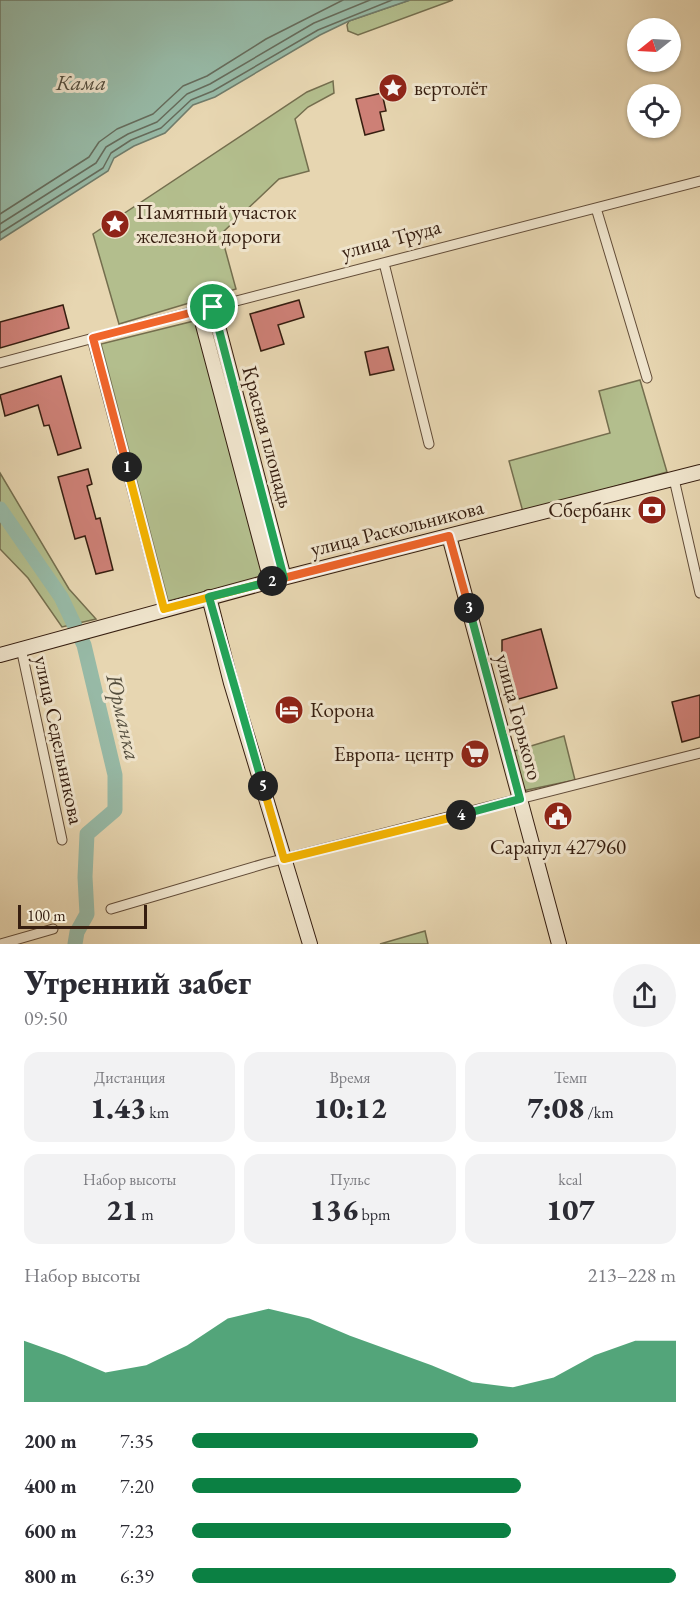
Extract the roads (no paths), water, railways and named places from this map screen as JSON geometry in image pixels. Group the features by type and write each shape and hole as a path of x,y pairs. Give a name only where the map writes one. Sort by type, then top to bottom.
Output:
{"main road":[{"name":"Красная площадь","path":"206,308 278,580"},
{"name":"улица Раскольникова","path":"0,655 209,597 700,472"},
{"name":"улица Горького","path":"449,536 559,944"},
{"path":"209,597 231,683 310,944"}],"street":[{"name":"улица Труда","path":"0,363 700,181"},
{"path":"596,208 647,378"},
{"path":"384,263 429,444"},
{"path":"93,338 164,609"},
{"path":"674,479 700,593"},
{"name":"улица Седельникова","path":"26,646 62,840"},
{"path":"111,909 284,859 700,753"},
{"path":"1,944 53,929"}],"water":[{"name":"Кама","path":"0,0 410,0 349,21 320,35 215,97 193,105 165,133 134,146 114,158 108,171 0,240"}],"waterway":[{"name":"Юрманка","path":"0,509 61,597 84,645 115,775 115,810 87,834 85,877 87,914 77,932 75,944"}],"place":[{"name":"вертолёт","path":"393,88"},
{"name":"Памятный участок железной дороги","path":"115,224"},
{"name":"Сбербанк","path":"652,510"},
{"name":"Корона","path":"289,710"},
{"name":"Европа- центр","path":"475,754"},
{"name":"Сарапул 427960","path":"558,816"}]}
